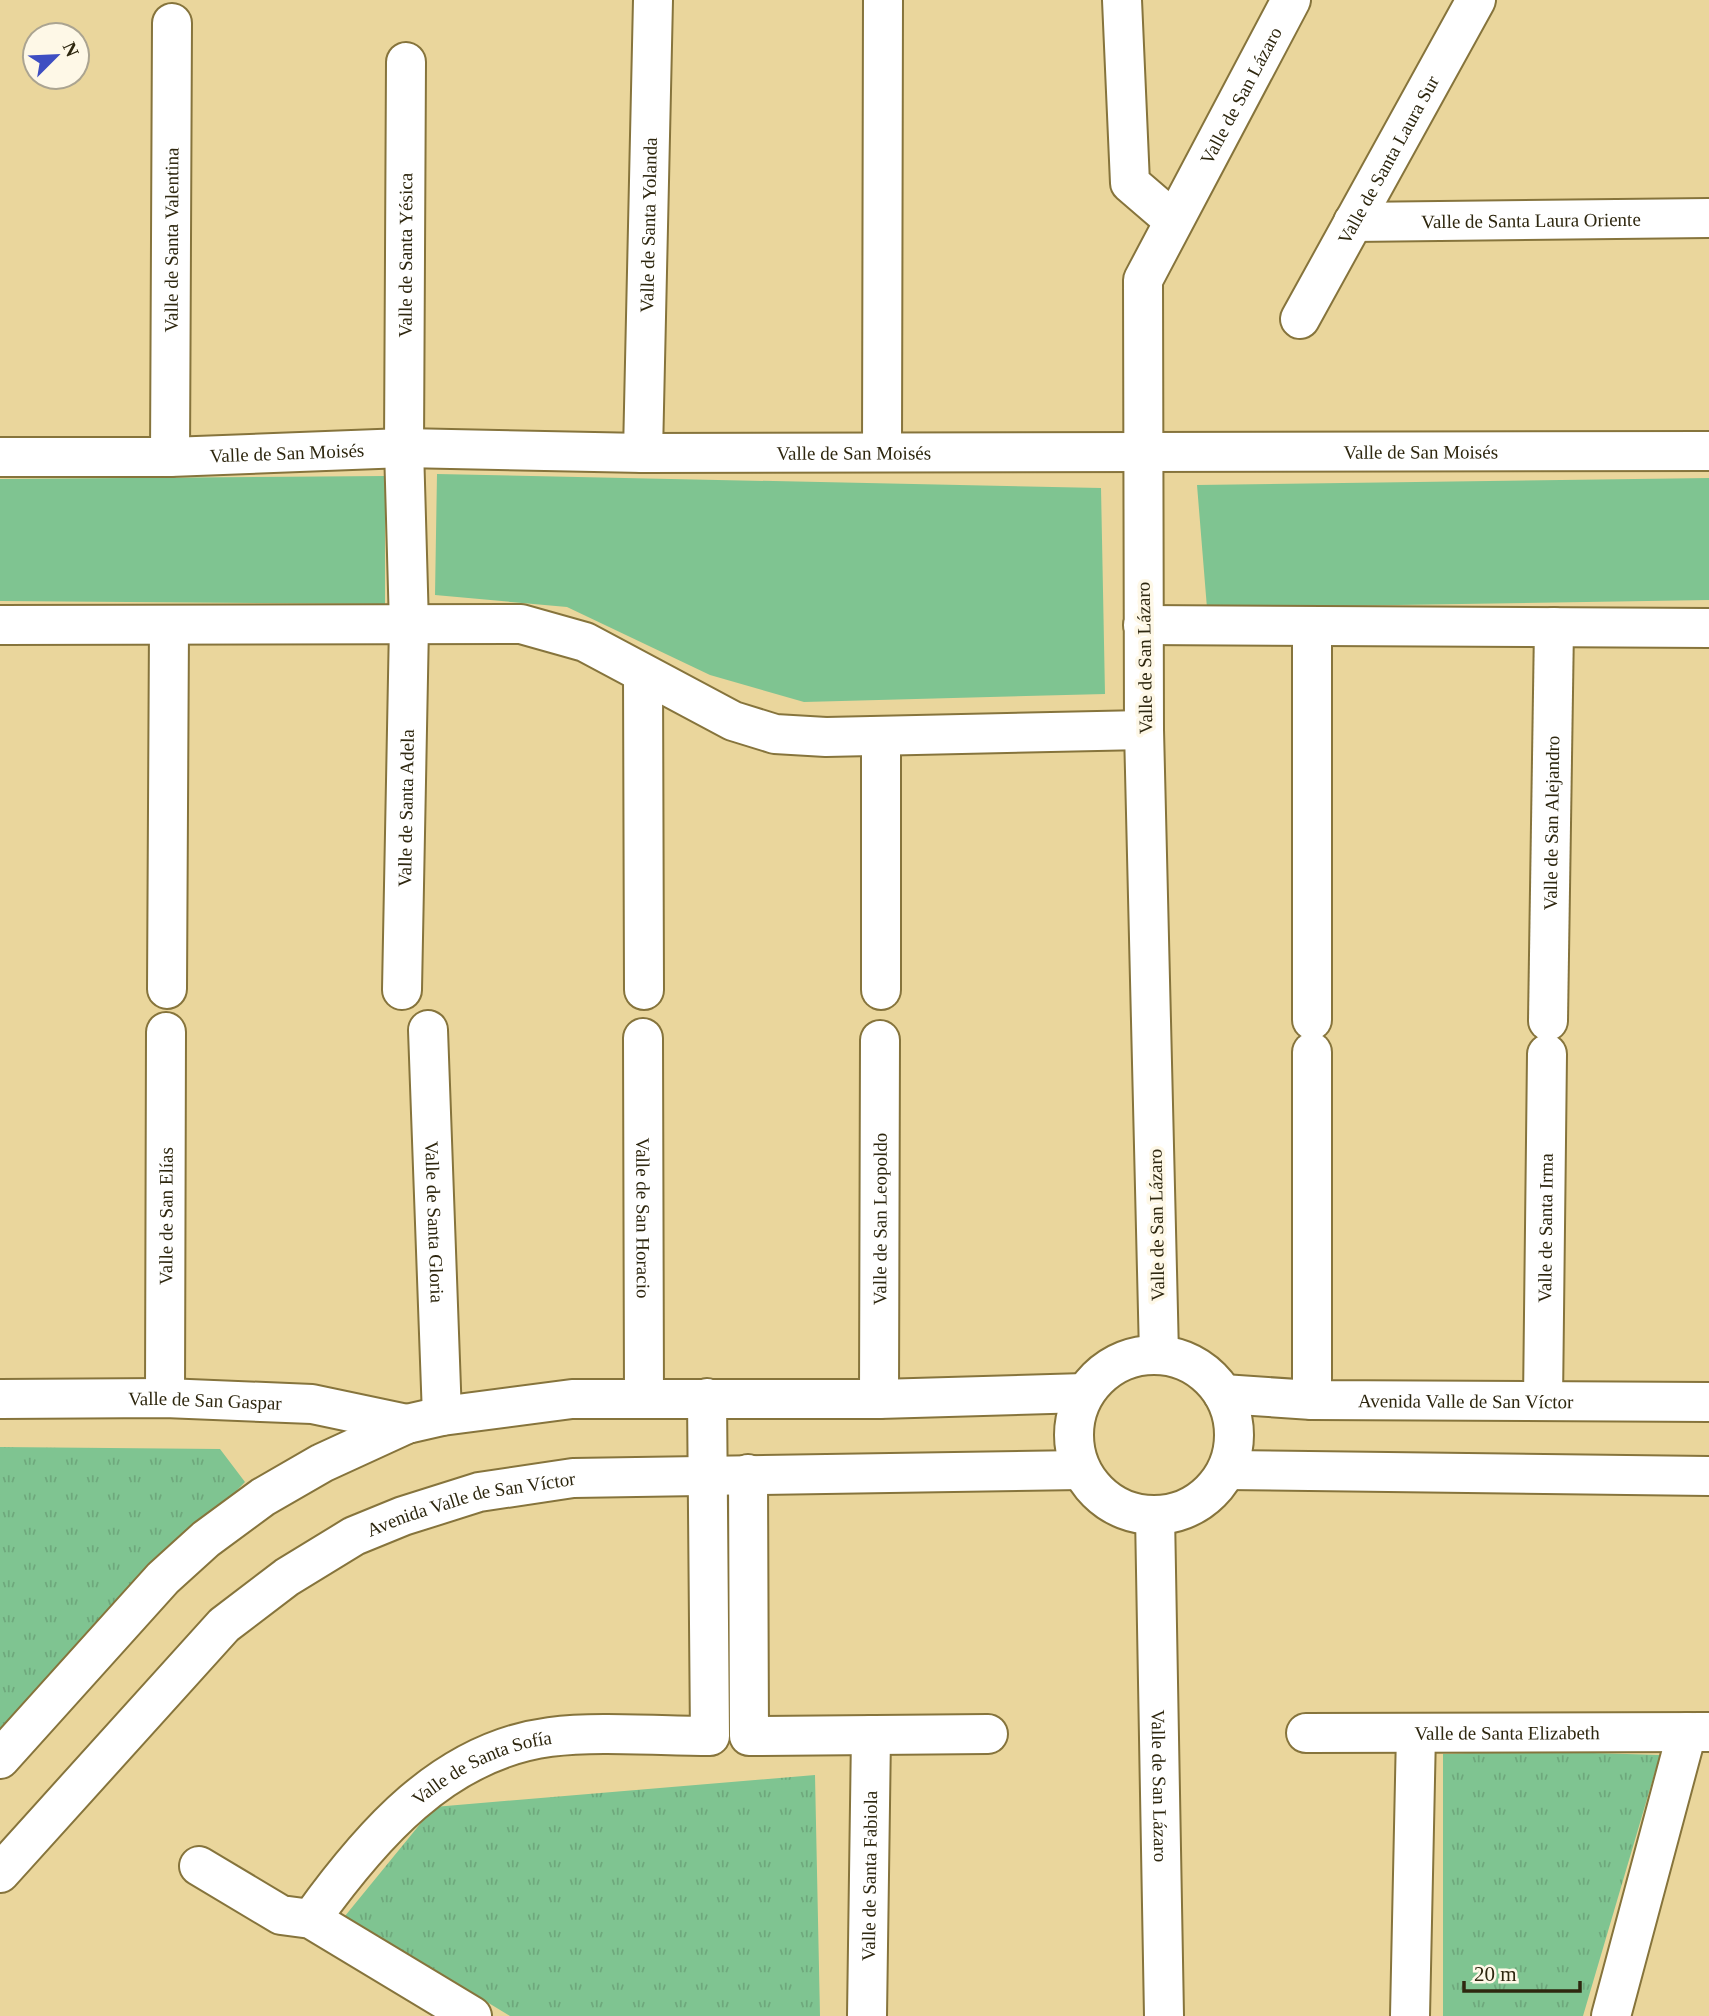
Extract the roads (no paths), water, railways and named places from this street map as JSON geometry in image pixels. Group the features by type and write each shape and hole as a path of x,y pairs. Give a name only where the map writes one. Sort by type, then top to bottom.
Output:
{"street":[{"name":"Valle de Santa Yolanda","path":"643,453 653,0"},
{"path":"882,452 883,0"},
{"path":"1122,0 1129,177 1140,194 1173,220"},
{"name":"Valle de San Lázaro","path":"1159,1354 1144,730 1143,280 1291,0"},
{"name":"Valle de Santa Laura Sur","path":"1300,318 1476,0"},
{"name":"Valle de Santa Valentina","path":"170,457 172,23"},
{"name":"Valle de Santa Yésica","path":"405,62 404,448 409,625"},
{"name":"Valle de Santa Laura Oriente","path":"1353,222 1709,218"},
{"name":"Valle de San Moisés","path":"0,457 170,457 404,448 643,453 1709,452"},
{"path":"0,625 169,627 521,624 585,642 733,721 775,734 826,737 1144,730"},
{"name":"Valle de Santa Adela","path":"402,990 409,625"},
{"path":"1143,625 1709,628"},
{"path":"1312,626 1312,1400"},
{"path":"167,989 169,627"},
{"name":"Valle de San Alejandro","path":"1548,1037 1554,627"},
{"path":"643,675 644,990"},
{"path":"881,736 881,990"},
{"name":"Valle de Santa Gloria","path":"425,1420 428,1030"},
{"name":"Valle de San Elías","path":"165,1398 166,1032"},
{"name":"Valle de Santa Irma","path":"1543,1401 1548,1037"},
{"name":"Valle de San Horacio","path":"643,1038 644,1399"},
{"name":"Valle de San Leopoldo","path":"879,1399 880,1040"},
{"path":"1159,1354 1197,1366 1223,1394 1234,1435 1227,1470 1211,1493 1185,1510 1155,1516 1123,1509 1096,1490 1081,1470 1074,1429 1084,1393 1095,1380 1119,1362 1159,1354"},
{"path":"0,1759 163,1578 206,1539 287,1483 425,1420 572,1399 879,1399 1084,1393"},
{"name":"Avenida Valle de San Víctor","path":"1223,1394 1312,1400 1709,1402"},
{"name":"Valle de San Gaspar","path":"0,1399 165,1398 312,1404 425,1420"},
{"path":"706,1398 707,1474"},
{"name":"Avenida Valle de San Víctor","path":"0,1873 224,1625 287,1577 354,1536 403,1516 479,1492 573,1478 1081,1470"},
{"path":"1227,1470 1709,1476"},
{"name":"Valle de Santa Sofía","path":"311,1919 360,1854 421,1794 458,1769 501,1748 550,1737 710,1735 707,1474"},
{"path":"748,1474 749,1736 988,1734"},
{"name":"Valle de San Lázaro","path":"1155,1516 1164,2016"},
{"path":"1611,2016 1698,1732"},
{"name":"Valle de Santa Elizabeth","path":"1306,1733 1698,1732"},
{"path":"1410,2016 1416,1733"},
{"name":"Valle de Santa Fabiola","path":"867,2016 871,1735"},
{"path":"199,1866 281,1915 311,1919 471,2016"}]}
